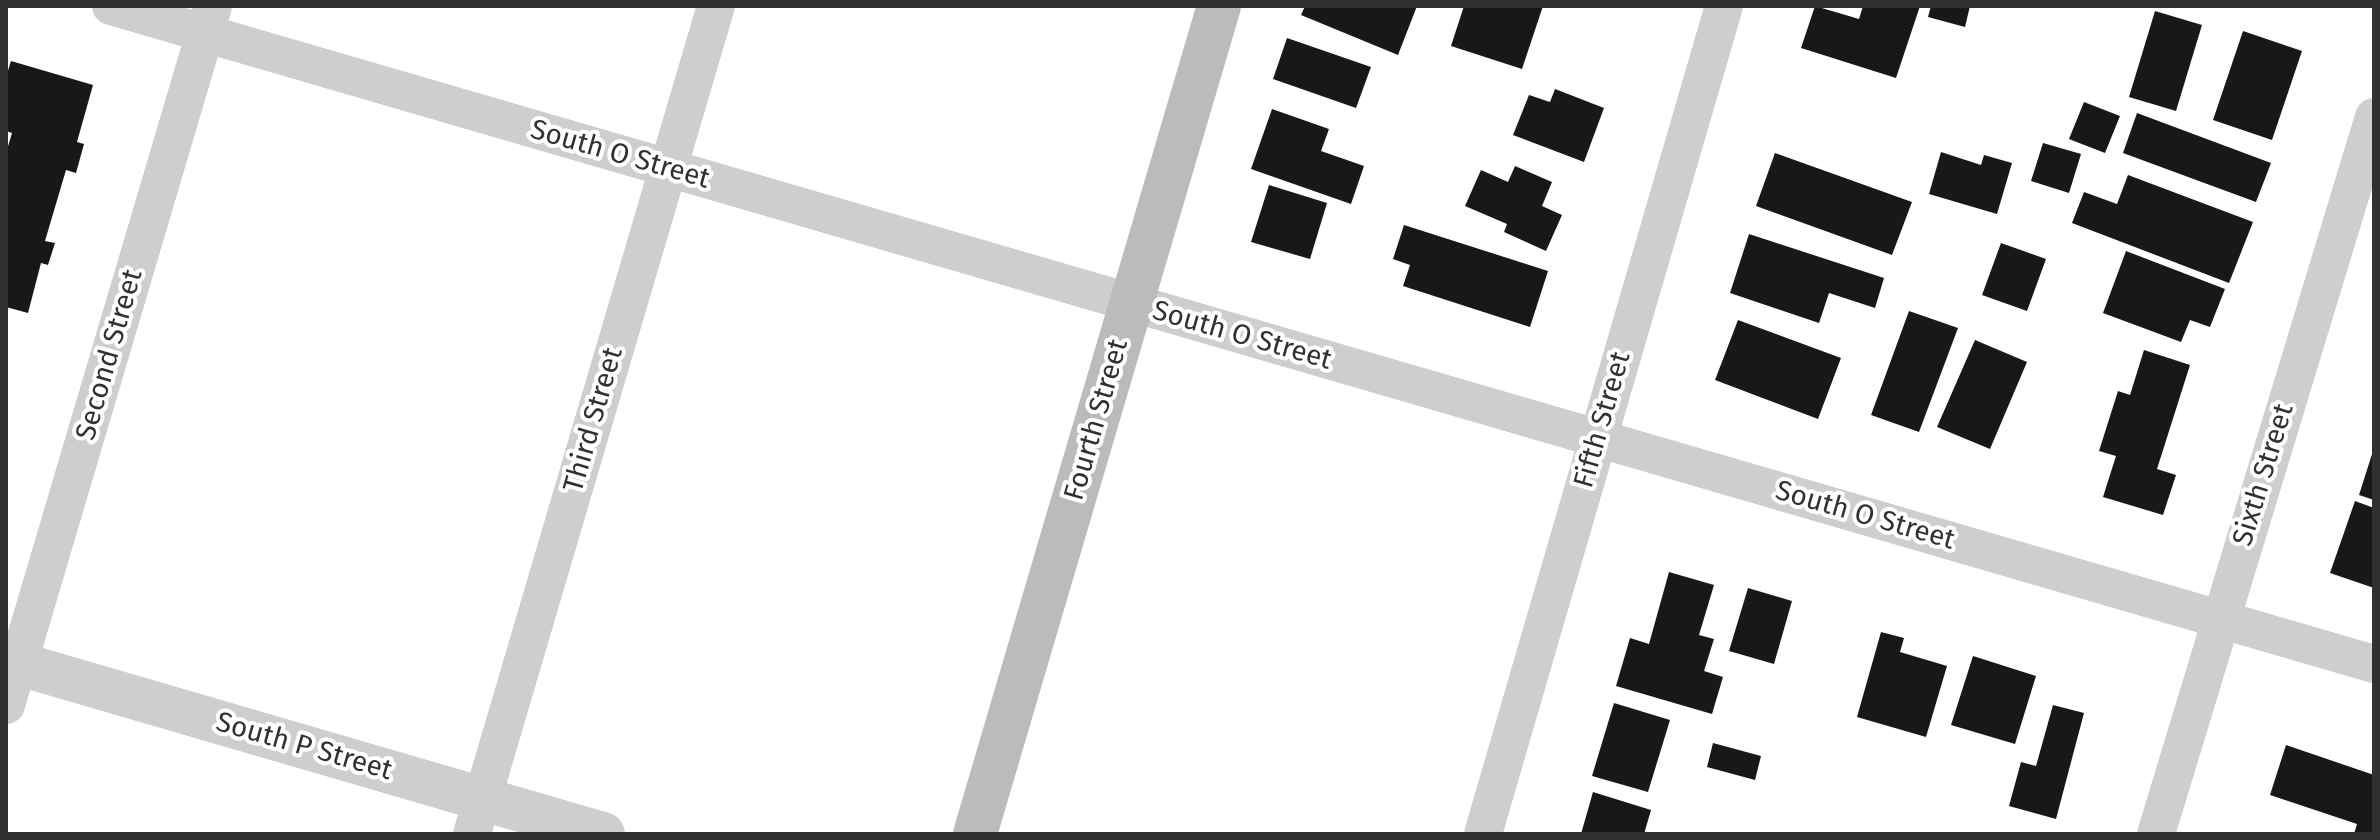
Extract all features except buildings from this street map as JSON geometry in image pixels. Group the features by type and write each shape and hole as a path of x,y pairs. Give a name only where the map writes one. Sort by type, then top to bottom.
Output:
{"main road":[{"name":"Fourth Street","path":"975,834 1219,6"}],"street":[{"name":"South O Street","path":"111,6 209,20 668,169 2374,664"},
{"name":"Third Street","path":"477,817 716,6"},
{"name":"Fifth Street","path":"1483,834 1724,6"},
{"name":"Second Street","path":"6,705 12,662 209,20"},
{"name":"Sixth Street","path":"2156,834 2374,117"},
{"name":"South P Street","path":"12,662 477,817 603,834"}]}
